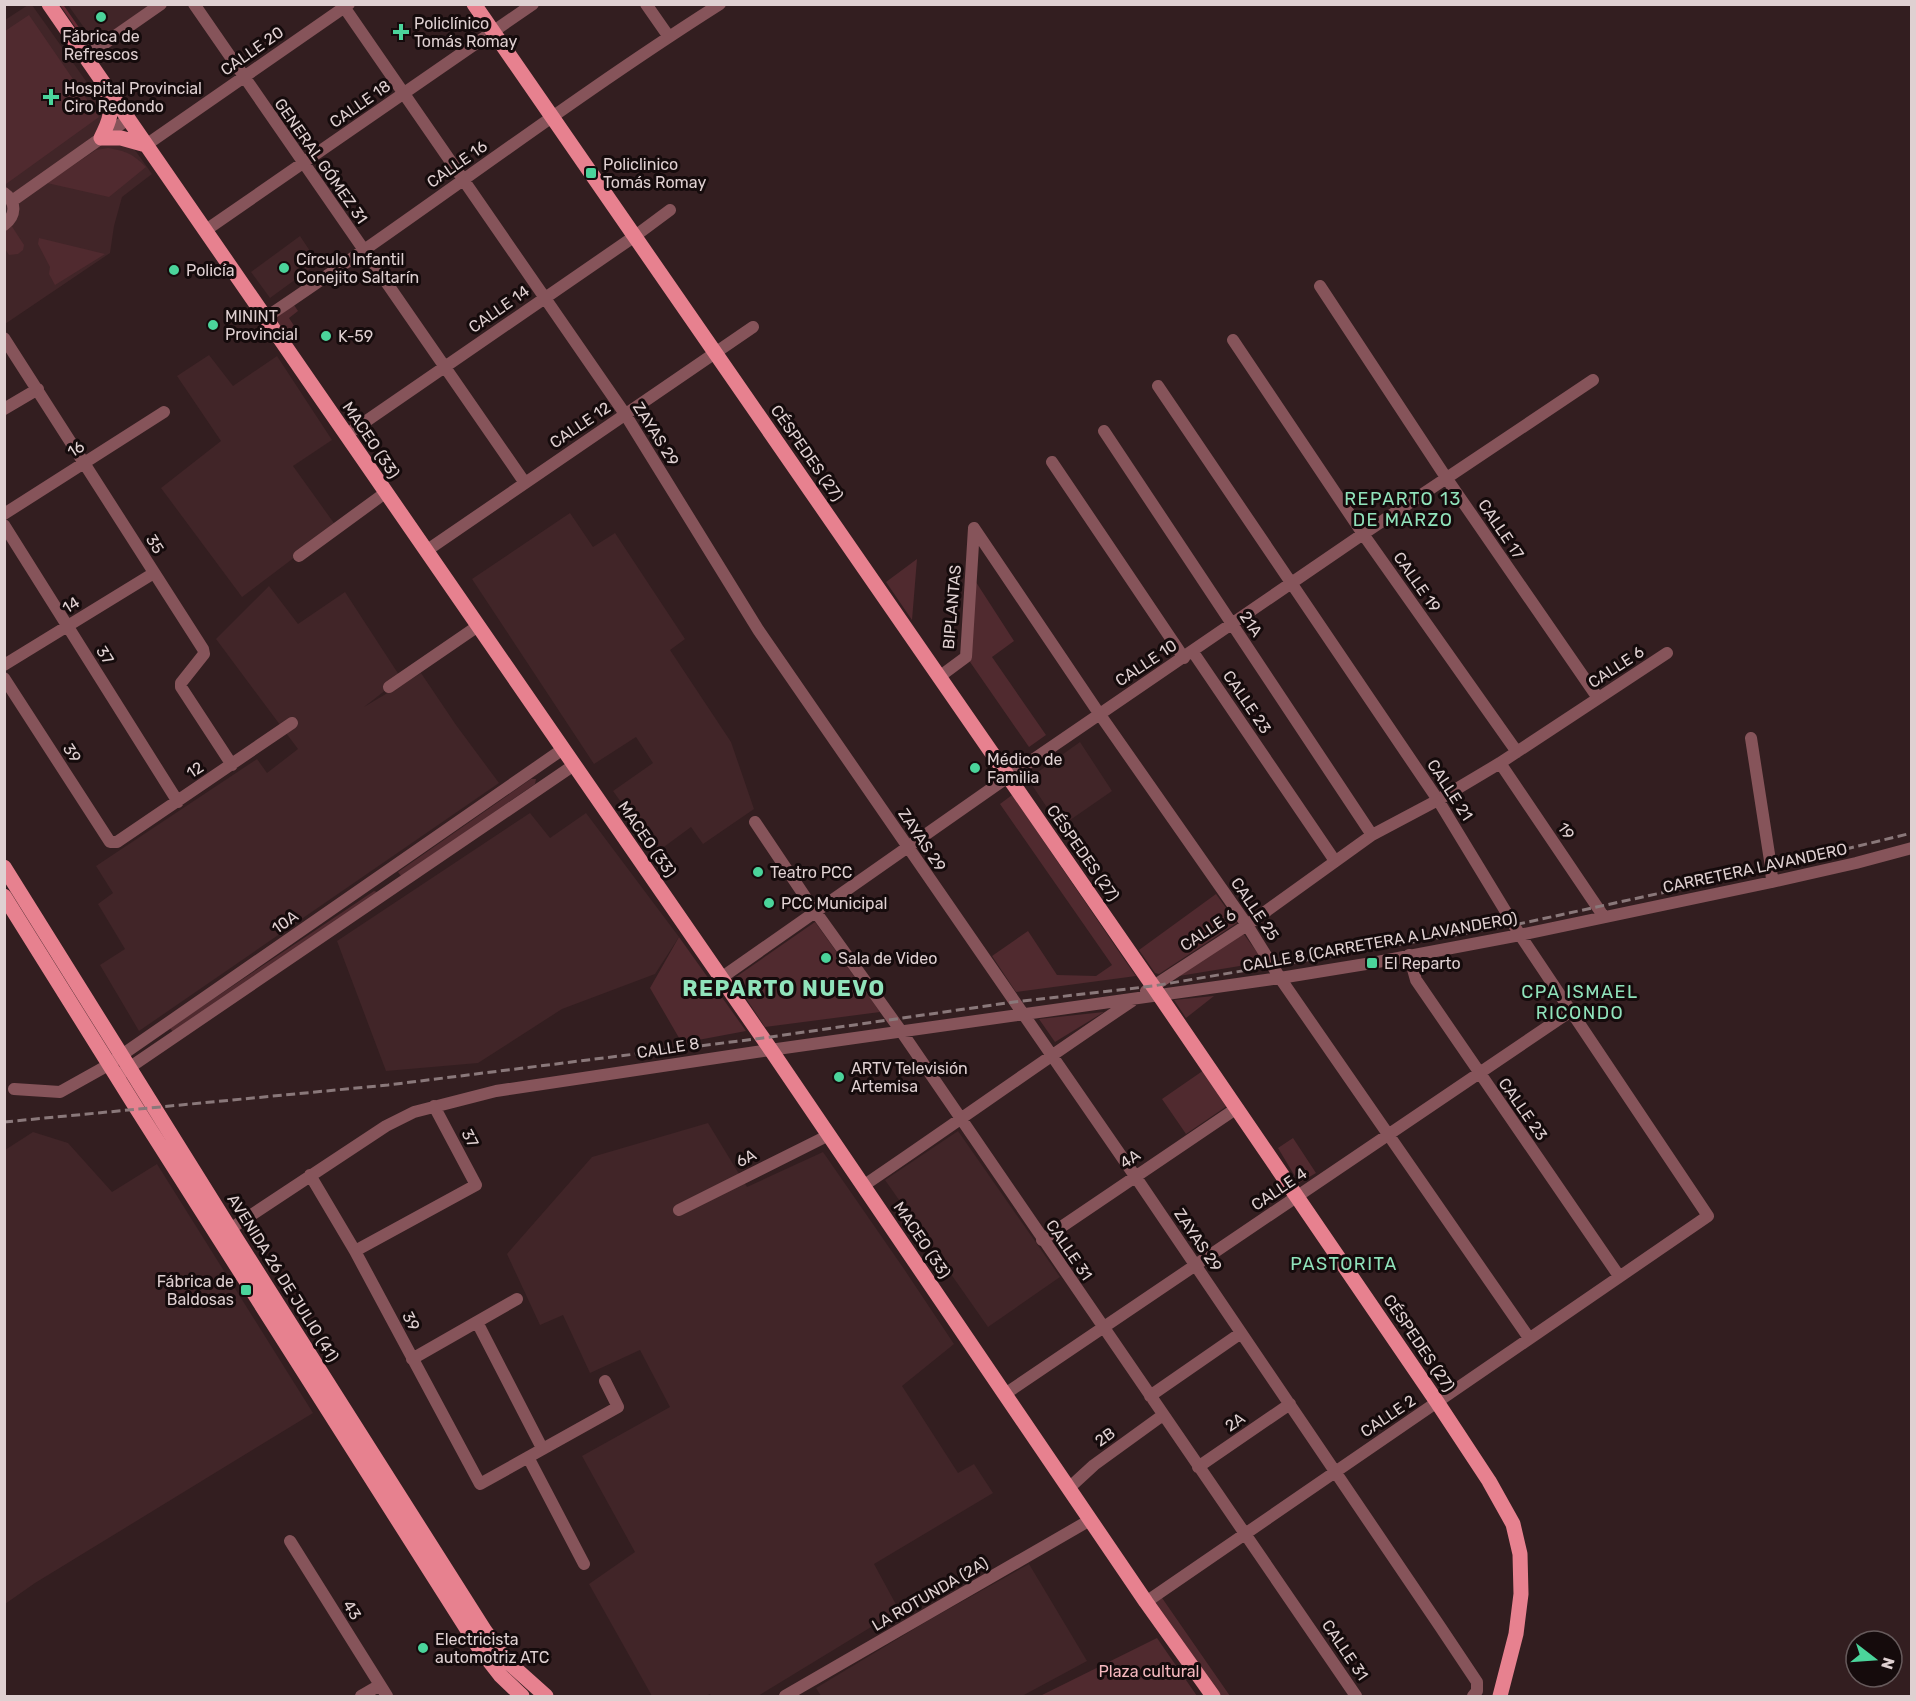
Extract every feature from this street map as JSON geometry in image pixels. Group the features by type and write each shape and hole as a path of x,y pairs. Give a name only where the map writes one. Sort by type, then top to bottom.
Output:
{"main road":[{"name":"MACEO (33)","path":"48,4 771,1050 1146,1602 1213,1696"},
{"name":"CÉSPEDES (27)","path":"474,4 1156,990 1489,1481 1513,1524 1521,1594 1516,1634 1500,1696"},
{"path":"104,85 110,103 111,119 101,138 121,138 146,145"},
{"name":"AVENIDA 26 DE JULIO (41)","path":"4,867 126,1061 224,1233 479,1648 500,1675 522,1696"},
{"name":"AVENIDA 26 DE JULIO (41)","path":"4,896 113,1070 224,1233 485,1632 508,1662 546,1696"}],"street":[{"path":"85,57 161,4"},
{"name":"GENERAL GÓMEZ 31","path":"194,4 525,483"},
{"name":"CALLE 18","path":"206,230 533,4"},
{"path":"646,4 669,37 720,4"},
{"name":"CALLE 20","path":"146,145 345,6"},
{"name":"ZAYAS 29","path":"345,6 403,94 625,414 759,632 1196,1265 1477,1682 1475,1694"},
{"name":"CALLE 16","path":"265,318 669,37"},
{"path":"4,225 13,216 14,206 8,197 128,119"},
{"name":"CALLE 14","path":"346,435 670,210"},
{"name":"CALLE 17","path":"1320,286 1447,479 1598,698"},
{"name":"CALLE 12","path":"426,550 753,327"},
{"name":"35","path":"4,338 203,649 204,654 181,682 181,687 232,765"},
{"name":"CALLE 19","path":"1233,340 1363,534 1517,752"},
{"name":"CALLE 10","path":"721,978 1363,534 1593,380"},
{"name":"CALLE 21","path":"1158,386 1438,800 1520,935 1708,1215"},
{"path":"4,409 38,389"},
{"name":"16","path":"4,514 164,411"},
{"name":"21A","path":"1104,431 1372,835"},
{"name":"CALLE 23","path":"1052,462 1335,861"},
{"path":"299,556 385,493"},
{"name":"37","path":"4,525 178,801"},
{"name":"BIPLANTAS","path":"939,677 966,657 974,528"},
{"name":"CALLE 25","path":"974,528 1100,715 1247,925 1280,978 1529,1338"},
{"name":"14","path":"4,664 154,573"},
{"path":"389,687 478,626"},
{"name":"CALLE 6","path":"1156,990 1372,835 1438,800 1500,763 1667,653"},
{"name":"39","path":"4,678 111,842 114,843"},
{"name":"12","path":"114,843 292,723"},
{"path":"1751,738 1772,882"},
{"name":"10A","path":"14,1089 60,1092 113,1070 384,873 563,749"},
{"name":"19","path":"1500,763 1604,917"},
{"name":"10A","path":"126,1061 395,887 574,765"},
{"name":"CALLE 31","path":"755,822 901,1031 1356,1696"},
{"name":"CARRETERA LAVANDERO","path":"1604,917 1856,864 1911,848"},
{"path":"384,873 395,887"},
{"name":"CALLE 8 (CARRETERA A LAVANDERO)","path":"1156,990 1280,978 1409,956 1604,917"},
{"name":"CALLE 23","path":"1409,956 1416,980 1619,1276"},
{"name":"CALLE 8","path":"224,1233 386,1126 414,1112 434,1106 496,1091 1136,999 1156,990"},
{"path":"863,1186 961,1120 1051,1055 1136,999"},
{"name":"CALLE 4","path":"1005,1394 1571,1011"},
{"name":"37","path":"355,1251 476,1185 434,1106"},
{"name":"4A","path":"1042,1240 1237,1108"},
{"name":"6A","path":"679,1210 829,1135"},
{"name":"39","path":"310,1175 355,1251 480,1484 528,1457"},
{"name":"CALLE 2","path":"1146,1602 1708,1215"},
{"path":"412,1359 517,1299"},
{"path":"477,1322 542,1448"},
{"path":"1150,1396 1241,1333"},
{"path":"584,1564 528,1457 618,1407 605,1381"},
{"name":"2A","path":"1198,1467 1290,1404"},
{"name":"2B","path":"1069,1488 1094,1465 1163,1415"},
{"name":"LA ROTUNDA (2A)","path":"785,1696 1090,1520"},
{"name":"43","path":"290,1540 387,1696"},
{"path":"361,1696 380,1685"}],"shaded area":[{"name":"Hospital Provincial Ciro Redondo","path":"28,5 32,5 152,174 122,197 110,253 5,324 5,20"},
{"path":"68,5 150,5 95,43"},
{"name":"Círculo Infantil Conejito Saltarín","path":"300,236 318,263 270,298 251,272"},
{"path":"209,355 233,386 277,356 332,440 293,466 336,526 242,597 161,488 221,441 177,376"},
{"path":"570,513 593,547 615,533 685,639 670,650 731,742 754,809 703,844 691,827 657,852 613,791 653,763 636,737 594,764 472,579"},
{"path":"269,586 298,624 345,592 401,678 364,707 421,673 499,783 139,1031 100,965 125,949 98,904 113,893 96,866 257,759 267,773 298,749 216,639"},
{"path":"1080,742 1112,791 1060,827 1028,779"},
{"path":"530,813 550,838 586,813 679,937 655,974 562,1009 478,1063 386,1071 337,941"},
{"path":"708,1123 747,1187 823,1152 954,1344 902,1386 958,1473 974,1464 993,1493 874,1564 899,1610 758,1696 711,1696 710,1694 705,1696 652,1696 589,1584 635,1552 582,1456 670,1407 640,1350 590,1373 563,1315 540,1325 507,1254 592,1157"},
{"path":"958,1131 1060,1277 988,1327 885,1180"},
{"path":"33,1132 68,1143 112,1192 157,1164 313,1413 35,1583 5,1604 5,1150"},
{"path":"1029,1564 1087,1661 1022,1696 821,1696 816,1688 929,1620"}],"green space":[{"path":"29,15 99,117 6,184 4,182 5,31"},
{"path":"108,148 129,154 146,167 109,197 47,183 96,150"},
{"path":"11,225 24,245 23,250 18,254 9,255 5,249 4,229"},
{"path":"39,238 105,254 55,285 49,274 50,267 38,244"},
{"path":"294,305 298,311 289,318 298,332 288,340 274,319"},
{"path":"917,559 912,620 886,582"},
{"path":"974,579 1014,641 992,657 1046,735 1029,747 968,659"},
{"path":"531,779 536,779 535,784 401,876 398,872"},
{"path":"1012,795 1136,976 1016,992 992,956 1028,931 1057,975 1096,976 1112,965 1000,804"},
{"path":"374,891 377,892 173,1032 170,1028"},
{"path":"1216,894 1237,923 1159,974 1155,973 1139,950"},
{"path":"815,922 880,1012 765,1027 733,979"},
{"path":"1243,933 1264,962 1173,977"},
{"path":"679,937 746,1031 682,1043 650,988"},
{"path":"1214,996 1186,1018 1174,1000"},
{"path":"1104,1012 1055,1042 1039,1019"},
{"path":"1204,1070 1227,1106 1186,1134 1162,1099"},
{"path":"1293,1138 1316,1173 1299,1183 1278,1148"},
{"path":"1160,1595 1230,1696 1221,1696 1154,1600"},
{"name":"Plaza cultural","path":"1157,1638 1197,1696 1040,1696"}],"waterway":[{"path":"61,4 88,43"}],"railway":[{"path":"4,1122 388,1085 763,1038 1014,1002 1153,986 1514,925 1693,886 1912,833"}],"place":[{"name":"Fábrica de Refrescos","path":"101,17"},
{"name":"Policlínico Tomás Romay","path":"401,32"},
{"name":"Hospital Provincial Ciro Redondo","path":"51,97"},
{"name":"Policlinico Tomás Romay","path":"591,173"},
{"name":"Círculo Infantil Conejito Saltarín","path":"284,268"},
{"name":"Policía","path":"174,270"},
{"name":"MININT Provincial","path":"213,325"},
{"name":"K-59","path":"326,336"},
{"name":"Médico de Familia","path":"975,768"},
{"name":"Teatro PCC","path":"758,872"},
{"name":"PCC Municipal","path":"769,903"},
{"name":"Sala de Video","path":"826,958"},
{"name":"El Reparto","path":"1372,963"},
{"name":"ARTV Televisión Artemisa","path":"839,1077"},
{"name":"Fábrica de Baldosas","path":"246,1290"},
{"name":"Electricista automotriz ATC","path":"423,1648"}],"district":[{"name":"REPARTO 13 DE MARZO","path":"1403,509"},
{"name":"REPARTO NUEVO","path":"784,988"},
{"name":"CPA ISMAEL RICONDO","path":"1580,1002"},
{"name":"PASTORITA","path":"1344,1264"}]}
